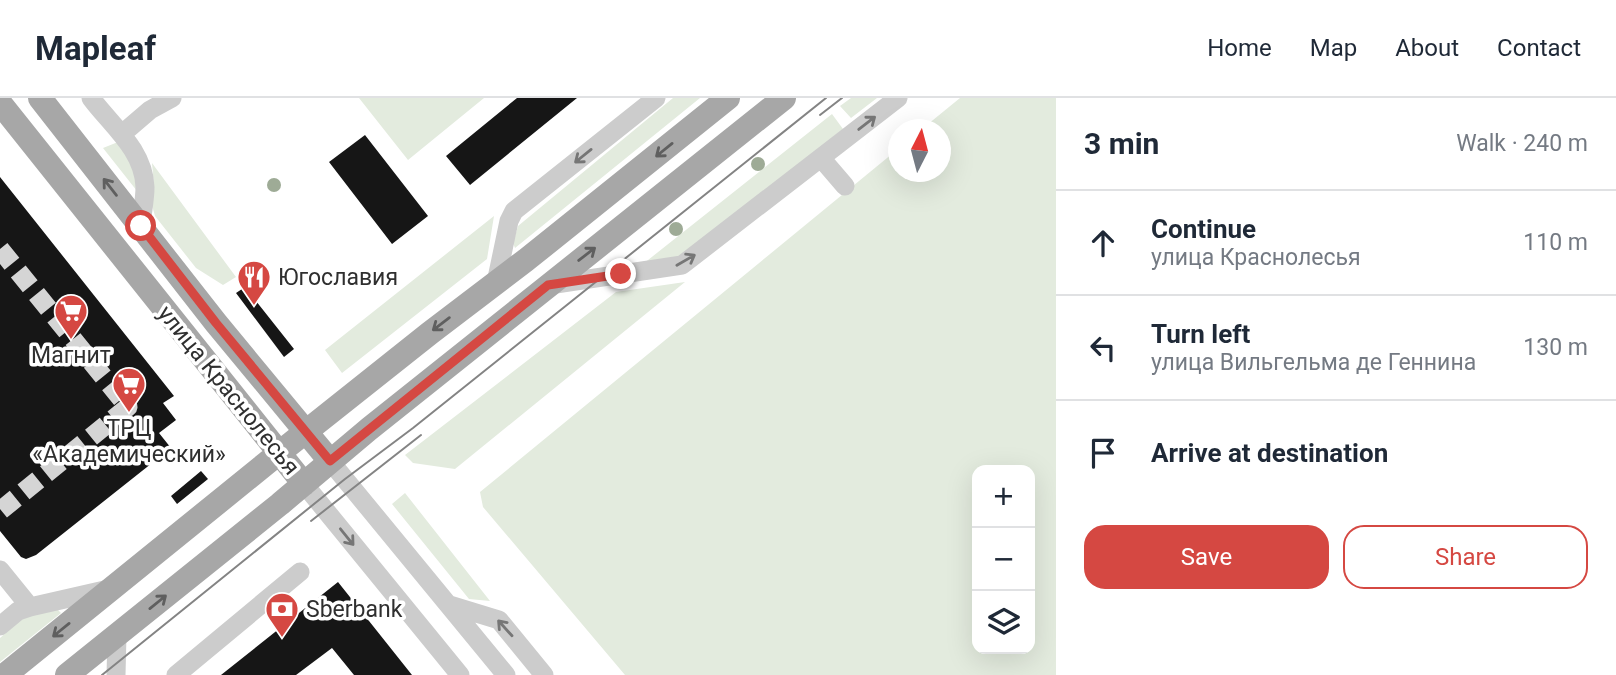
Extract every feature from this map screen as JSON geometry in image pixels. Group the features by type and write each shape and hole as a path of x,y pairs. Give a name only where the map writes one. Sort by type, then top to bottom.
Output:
{"main road":[{"name":"улица Краснолесья","path":"40,98 216,323 330,461"},
{"path":"5,675 306,431 729,98"},
{"path":"67,675 548,285 784,98"},
{"name":"улица Краснолесья","path":"4,115 304,484"}],"street":[{"path":"91,98 122,134 140,162 145,186 141,226"},
{"path":"122,134 150,110 172,98"},
{"path":"496,283 509,221 514,211 656,98"},
{"path":"548,285 682,265 898,98"},
{"path":"821,158 845,186"},
{"name":"улица Краснолесья","path":"330,461 506,675"},
{"name":"улица Краснолесья","path":"304,484 460,675"},
{"path":"0,570 30,607"},
{"path":"176,675 300,572"},
{"path":"0,626 18,611 113,588"},
{"path":"450,605 499,620 544,675"},
{"path":"116,675 117,635"}],"shaded area":[{"path":"359,98 484,98 408,160"},
{"path":"673,98 700,98 515,248 513,243 518,226"},
{"path":"851,98 877,98 851,118 840,106"},
{"path":"960,98 1056,98 1056,675 625,675 483,507 480,492 888,157 888,182 951,182 951,119 934,119"},
{"path":"832,114 843,129 685,256 643,264"},
{"path":"118,142 135,162 137,191 103,148"},
{"path":"152,163 236,277 223,285 196,268 155,216 151,202 154,185"},
{"path":"494,216 487,259 342,373 325,350"},
{"path":"685,282 455,469 413,463 405,455 616,292"},
{"path":"405,493 490,601 469,599 392,504"},
{"path":"57,609 61,613 0,662 0,638 24,617"}],"building":[{"path":"517,98 577,98 470,185 446,156"},
{"path":"365,135 428,216 392,244 329,162"},
{"path":"0,177 174,396 163,403 176,420 159,433 171,448 36,555 26,559 21,557 0,531"},
{"path":"245,287 294,349 284,357 236,293"},
{"path":"201,471 208,479 177,504 171,496"},
{"path":"338,582 412,675 354,675 332,648 296,675 221,675"}],"tunnel":[{"path":"0,249 128,407 0,511"}],"tram line":[{"path":"102,675 826,98"},
{"path":"820,115 842,98"},
{"path":"311,521 421,435"}],"place":[{"name":"Югославия","path":"254,307"},
{"name":"Магнит","path":"71,341"},
{"name":"ТРЦ «Академический»","path":"129,414"},
{"name":"Sberbank","path":"282,639"}],"route":[{"path":"141,226 216,323 330,461 548,285 621,274"}]}
